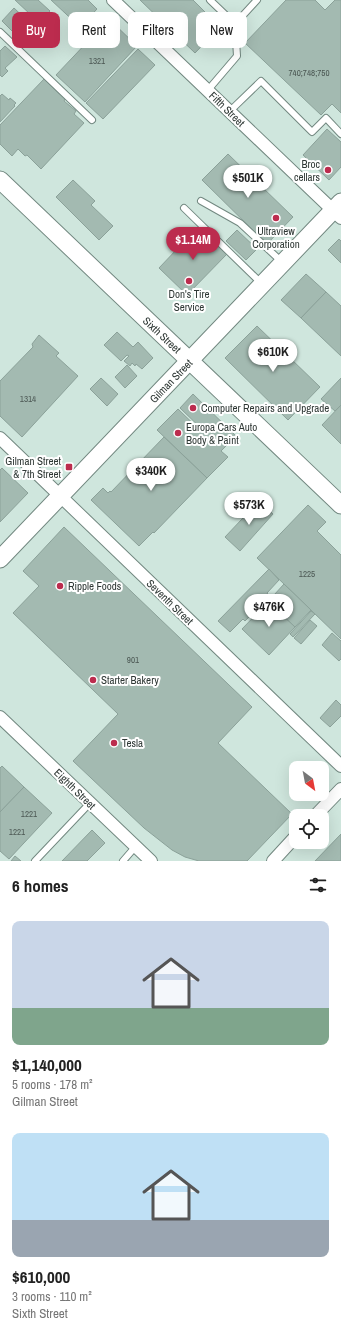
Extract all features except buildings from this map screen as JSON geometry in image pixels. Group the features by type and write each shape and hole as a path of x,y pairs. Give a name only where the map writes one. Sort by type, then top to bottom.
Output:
{"main road":[{"name":"Sixth Street","path":"0,180 341,505"},
{"name":"Gilman Street","path":"0,560 283,264 338,210"}],"street":[{"name":"Fifth Street","path":"113,0 230,111 338,210"},
{"name":"Seventh Street","path":"0,438 341,766"},
{"name":"Eighth Street","path":"0,717 151,861"},
{"path":"322,809 341,789"},
{"path":"273,861 289,844"}],"lane":[{"path":"210,0 222,12"},
{"path":"246,12 257,0"},
{"path":"0,32 92,120"},
{"path":"208,90 237,56 236,48"},
{"path":"230,111 261,81 312,132 326,118 341,134"},
{"path":"201,201 240,223 283,264"},
{"path":"184,208 263,285"},
{"path":"35,861 90,803"},
{"path":"123,861 136,846"}],"place":[{"name":"Broc cellars","path":"328,170"},
{"name":"Ultraview Corporation","path":"276,218"},
{"name":"Don's Tire Service","path":"189,281"},
{"name":"Computer Repairs and Upgrade","path":"193,408"},
{"name":"Europa Cars Auto Body & Paint","path":"178,433"},
{"name":"Gilman Street & 7th Street","path":"69,467"},
{"name":"Ripple Foods","path":"60,586"},
{"name":"Starter Bakery","path":"93,680"},
{"name":"Tesla","path":"114,743"}]}
